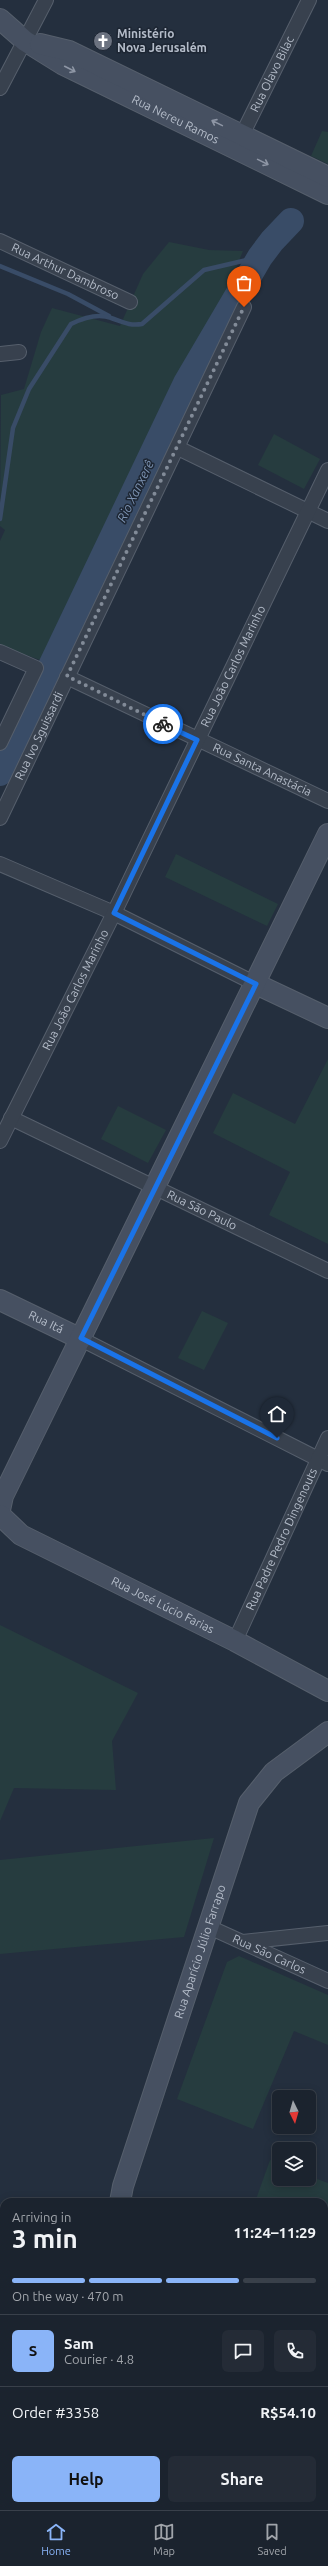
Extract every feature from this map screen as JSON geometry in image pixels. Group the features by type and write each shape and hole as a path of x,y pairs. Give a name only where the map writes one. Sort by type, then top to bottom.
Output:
{"street":[{"path":"0,88 46,0"},
{"name":"Rua Olavo Bilac","path":"239,142 309,0"},
{"name":"Rua Nereu Ramos","path":"0,19 25,41"},
{"name":"Rua Nereu Ramos","path":"0,35 69,51 117,83 239,142 328,177"},
{"name":"Rua Nereu Ramos","path":"239,142 328,194"},
{"name":"Rua Arthur Dambroso","path":"0,241 130,302"},
{"name":"Rua Ivo Sguissardi","path":"0,818 244,307"},
{"path":"0,354 19,352"},
{"path":"178,448 328,521"},
{"name":"Rua João Carlos Marinho","path":"0,1141 114,913 328,470"},
{"path":"0,652 36,668 0,743"},
{"name":"Rua Santa Anastácia","path":"67,676 197,740 328,801"},
{"path":"0,1510 3,1496 153,1188 256,984 328,834"},
{"path":"0,864 114,913 328,1018"},
{"name":"Rua São Paulo","path":"11,1118 153,1188 328,1271"},
{"name":"Rua Itá","path":"0,1300 81,1338 323,1461"},
{"name":"Rua Padre Pedro Dingenouts","path":"235,1641 323,1461 328,1438"},
{"name":"Rua José Lúcio Farias","path":"0,1515 21,1534 235,1641 328,1690"},
{"name":"Rua Aparício Júlio Farrapo","path":"121,2198 123,2186 248,1804 274,1772 328,1732"},
{"name":"Rua São Carlos","path":"209,1927 328,1981"},
{"path":"242,1942 328,1933"}],"green space":[{"path":"322,131 328,132 328,164 311,156"},
{"path":"169,242 209,250 243,251 229,285 146,442 95,550 51,656 46,662 0,646 0,541 5,530 0,526 1,395 24,389 41,332 52,308 120,326 143,274"},
{"path":"274,434 320,459 304,489 258,465"},
{"path":"176,854 278,904 267,926 165,877"},
{"path":"328,1059 328,1244 269,1215 290,1172 213,1133 233,1093 295,1124"},
{"path":"118,1106 166,1130 148,1163 101,1139"},
{"path":"202,1311 228,1323 204,1370 178,1358"},
{"path":"0,1625 138,1693 112,1741 116,1790 14,1788 0,1821"},
{"path":"214,1838 184,1937 0,1954 0,1860"},
{"path":"239,1956 328,1995 328,2045 294,2031 253,2129 177,2099 227,1962"},
{"path":"270,2160 272,2161 272,2186 316,2186 316,2179 328,2183 328,2198 256,2198"}],"waterway":[{"name":"Rio Xanxerê","path":"0,773 186,383 260,257 272,241 291,221"},
{"path":"0,519 13,428 29,389 71,324 96,316 106,317 130,324 142,324 204,270 260,257"},
{"path":"0,266 68,294 109,316"}],"way so far":[{"path":"163,724 67,676 178,448 244,307"}],"place":[{"name":"Ministério Nova Jerusalém","path":"103,41"}],"route":[{"path":"163,724 197,740 114,913 256,984 153,1188 81,1338 277,1438"}]}
